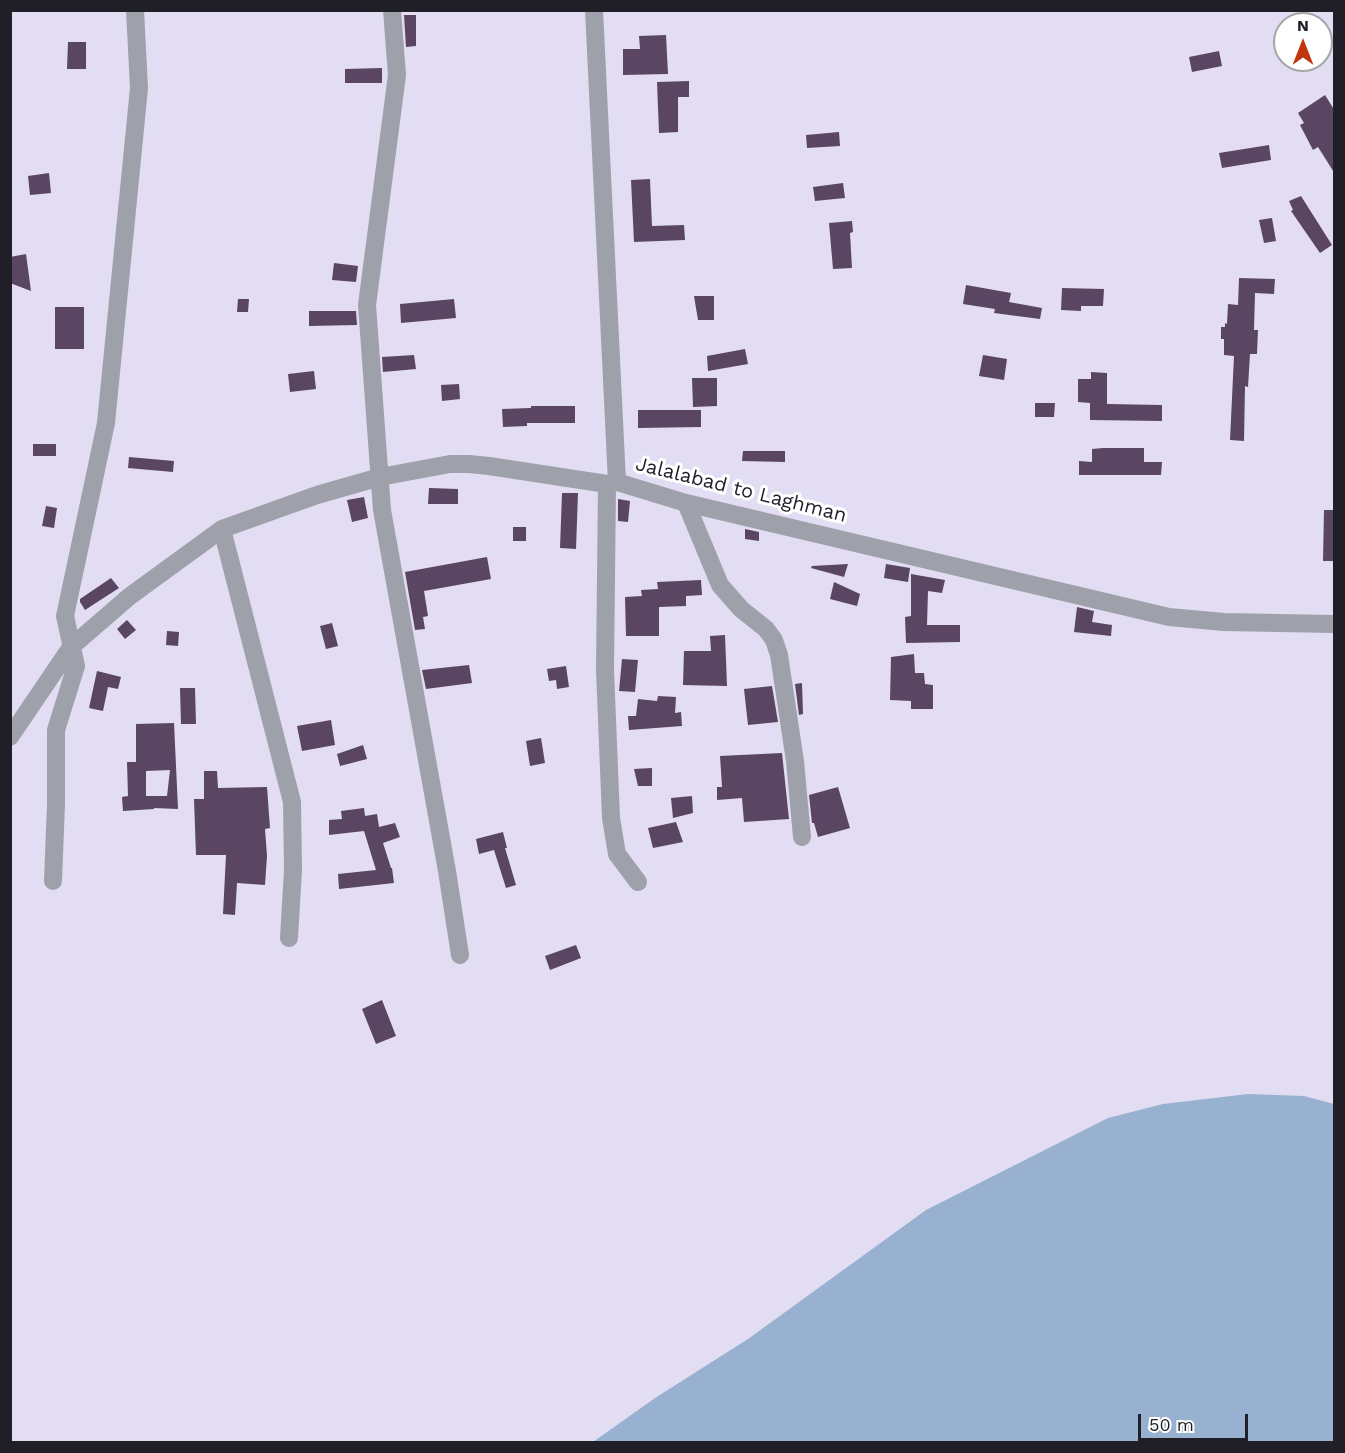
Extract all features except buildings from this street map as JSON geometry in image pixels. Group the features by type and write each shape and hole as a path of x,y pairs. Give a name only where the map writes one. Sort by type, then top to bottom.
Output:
{"street":[{"path":"53,881 56,730 76,666 65,616 106,423 139,88 135,10"},
{"path":"392,10 397,75 367,305 382,510 460,955"},
{"path":"594,10 612,483 605,670 611,818 617,854 638,882"},
{"name":"Jalalabad to Laghman","path":"10,737 71,647 130,596 222,529 317,495 380,477 450,464 469,464 612,483 686,503 1169,617 1224,622 1335,624"},
{"path":"686,503 720,585 741,609 766,629 774,640 779,655 795,761 802,837"},
{"path":"222,529 292,802 293,870 289,938"}],"water":[{"path":"1248,1094 1304,1096 1334,1104 1334,1442 593,1442 655,1398 748,1339 926,1210 1108,1118 1163,1104"}]}
